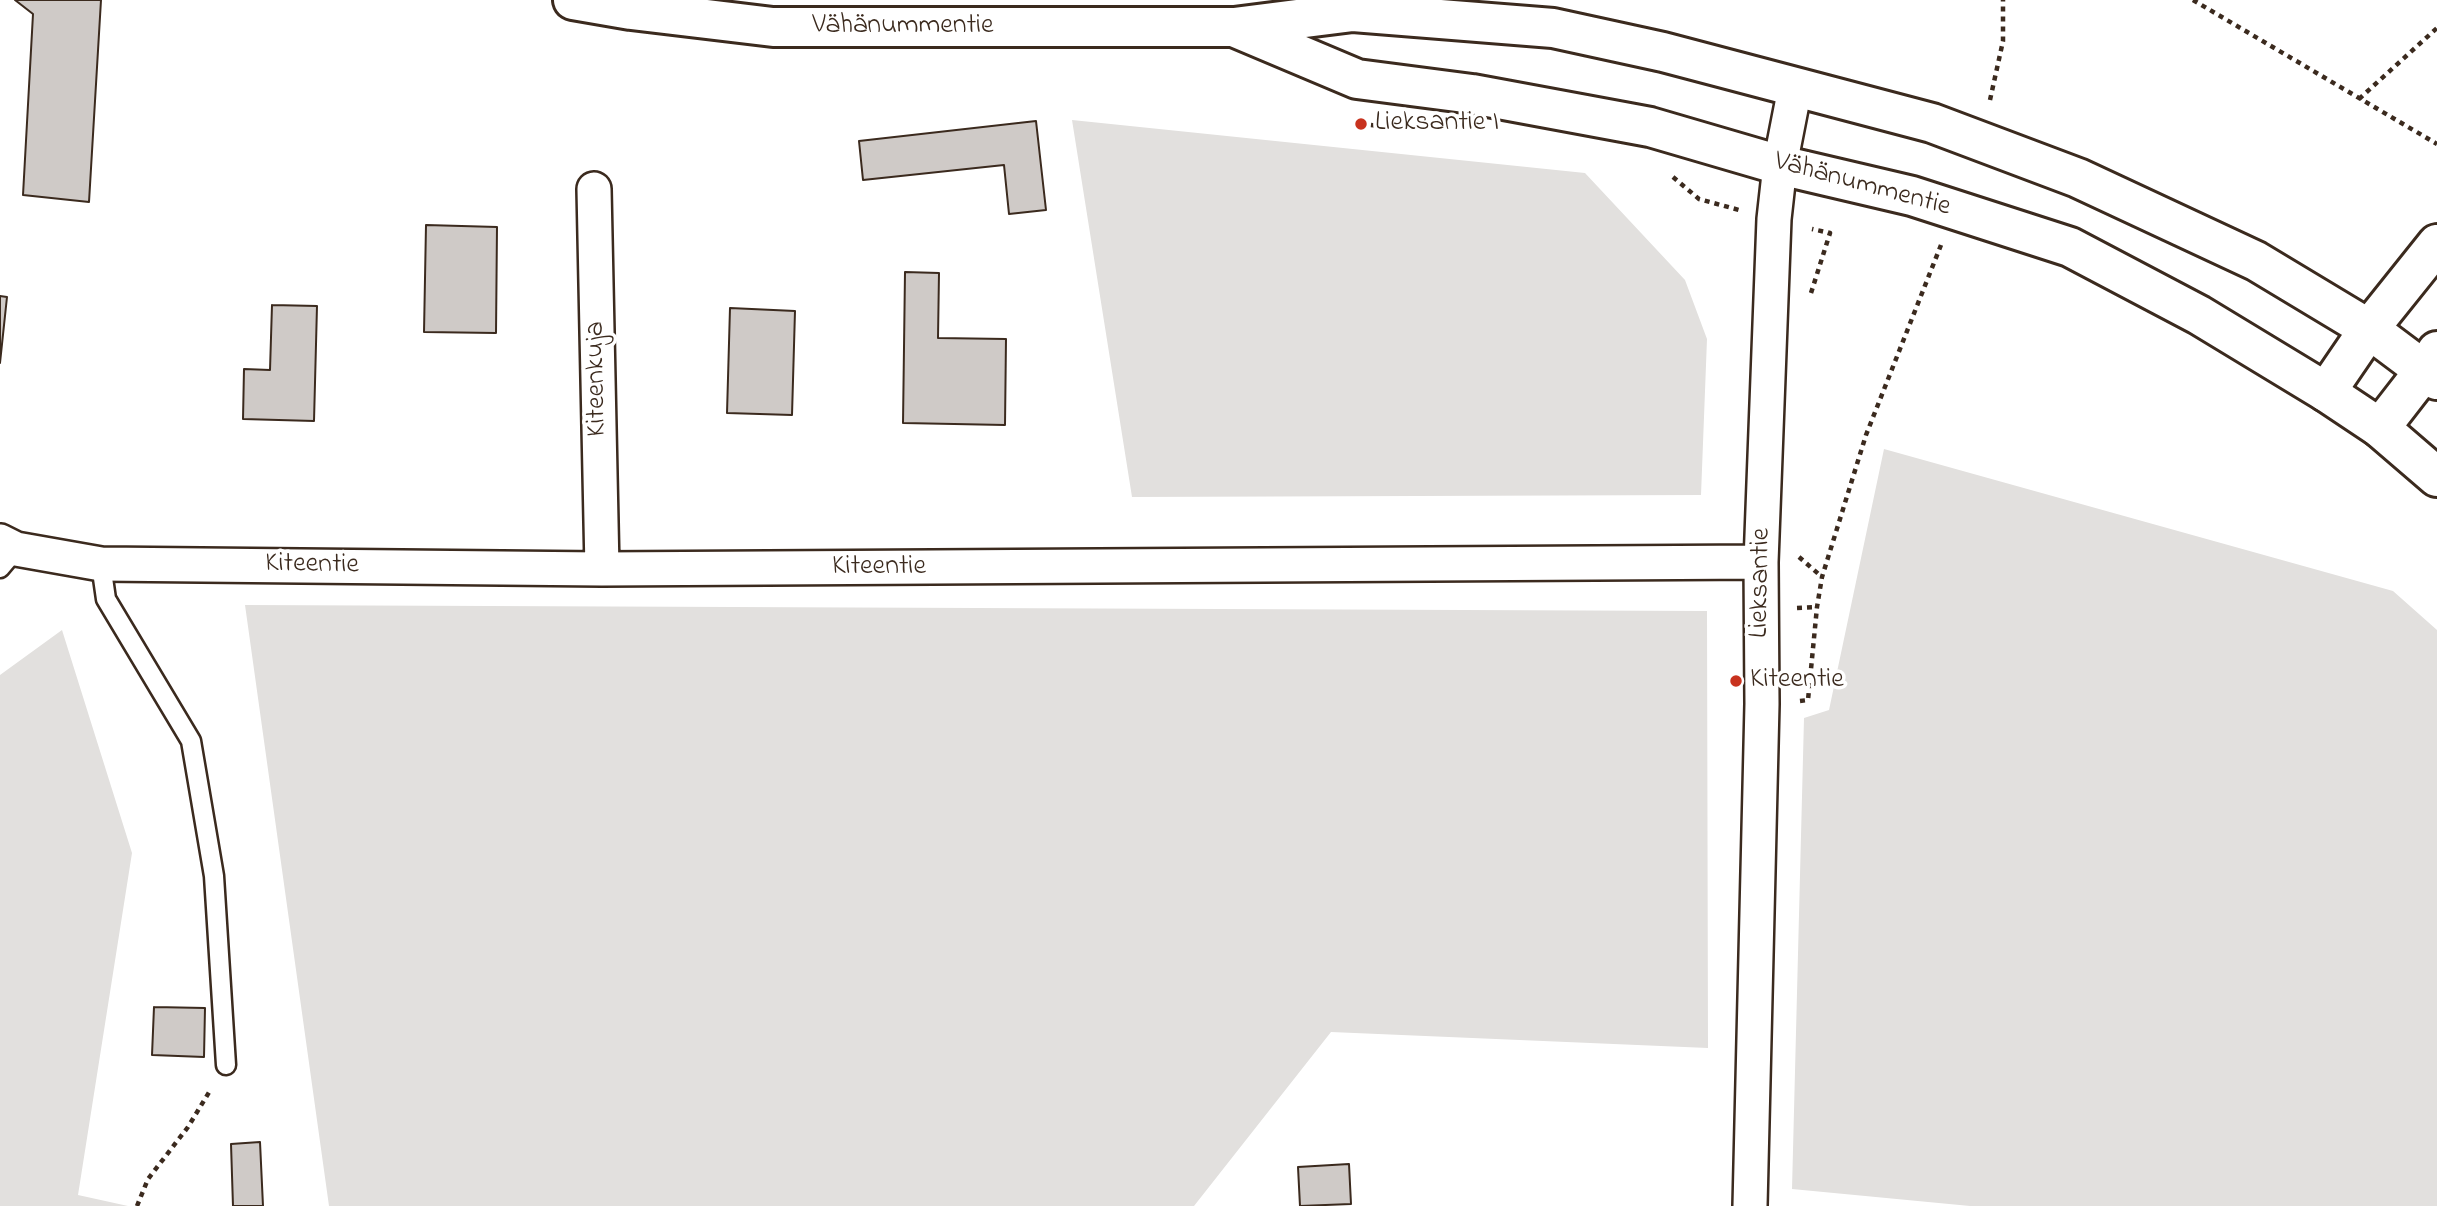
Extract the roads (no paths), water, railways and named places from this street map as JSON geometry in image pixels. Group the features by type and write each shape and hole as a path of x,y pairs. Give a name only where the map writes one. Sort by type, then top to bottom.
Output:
{"main road":[{"name":"Vähänummentie","path":"573,0 631,10 773,27 1234,27 1353,12 1553,28 1663,52 1931,123 2078,178 2256,261 2433,367"},
{"name":"Vähänummentie","path":"1234,27 1357,79 1472,94 1650,127 1780,166 1912,196 2070,247 2199,315 2326,392 2380,428 2437,477"},
{"path":"2326,392 2369,330 2437,244"},
{"path":"2380,428 2433,367"}],"street":[{"name":"Lieksantie","path":"1750,1206 1762,704 1761,562 1774,219 1780,166 1795,88"},
{"name":"Kiteenkuja","path":"594,189 602,569"},
{"name":"Kiteentie","path":"5,553 101,564 602,569 1761,562"}],"lane":[{"path":"101,564 106,599 191,741 214,876 226,1065"}],"place":[{"name":"Lieksantie I","path":"1361,124"},
{"name":"Kiteentie","path":"1736,681"}]}
